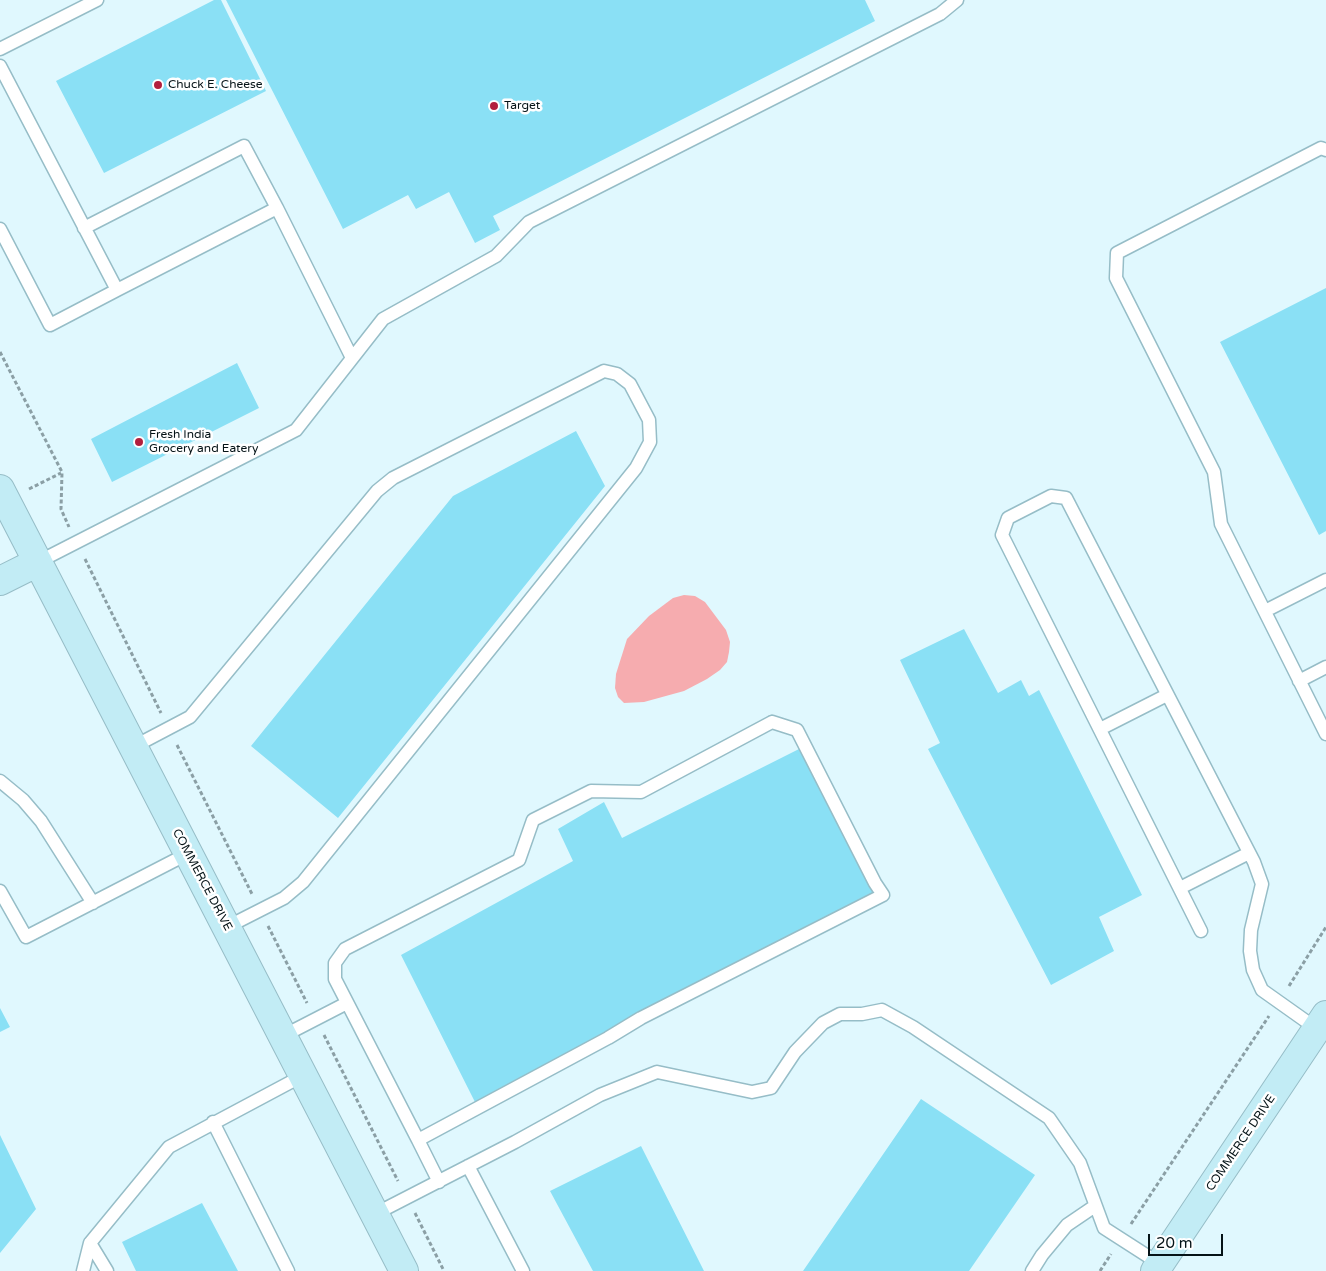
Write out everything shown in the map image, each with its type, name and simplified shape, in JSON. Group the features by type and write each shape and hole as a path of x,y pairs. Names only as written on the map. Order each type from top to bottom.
{"street":[{"name":"COMMERCE DRIVE","path":"0,489 304,1074 404,1271"},
{"path":"0,581 38,562"},
{"name":"COMMERCE DRIVE","path":"1158,1268 1321,1022"}],"lane":[{"path":"0,49 97,0"},
{"path":"38,562 296,430 383,319 496,256 528,222 940,14 958,0"},
{"path":"0,66 117,290"},
{"path":"84,228 244,146 352,358"},
{"path":"1326,150 1321,148 1117,253 1116,278 1214,472 1221,524 1326,734"},
{"path":"0,229 50,324 277,208"},
{"path":"133,747 190,717 377,491 393,478 604,371 617,374 630,384 649,420 650,442 636,468 303,882 284,898 227,927"},
{"path":"1201,931 1002,534 1008,518 1051,496 1066,498 1249,853 1262,884 1251,930 1250,951 1253,970 1262,990 1278,1002 1321,1022"},
{"path":"1265,611 1326,580"},
{"path":"1299,681 1326,667"},
{"path":"1100,729 1167,695"},
{"path":"418,1140 608,1038 641,1018 884,895 875,883 797,730 772,722 641,792 591,791 533,820 519,860 345,949 335,963 335,979 439,1182"},
{"path":"0,781 23,800 41,821 93,903"},
{"path":"0,891 26,937 189,853"},
{"path":"1180,888 1249,853"},
{"path":"283,1036 347,1003"},
{"path":"375,1214 439,1182 600,1095 657,1072 752,1092 771,1088 795,1052 823,1023 840,1014 862,1014 882,1010 913,1027 1048,1118 1080,1164 1104,1228 1158,1268"},
{"path":"84,1271 90,1243 169,1147 304,1074"},
{"path":"214,1122 288,1271"},
{"path":"468,1166 523,1271"},
{"path":"1032,1271 1042,1255 1067,1226 1095,1206"},
{"path":"90,1243 106,1271"}],"path":[{"path":"0,352 62,472 61,509 76,542"},
{"path":"1100,1271 1326,927"}],"shaded area":[{"path":"684,595 695,596 705,602 726,630 730,642 727,662 720,670 707,679 684,691 644,702 624,703 618,697 615,688 616,674 627,639 649,616 673,598"}],"building":[{"path":"214,0 221,0 266,91 104,173 56,81"},
{"name":"Target","path":"226,0 865,0 875,21 493,216 500,230 475,243 449,192 416,209 408,195 343,229"},
{"path":"1326,288 1326,531 1319,535 1220,342"},
{"path":"237,363 259,408 112,482 91,439"},
{"path":"576,431 605,486 338,818 251,746 453,496"},
{"path":"964,629 998,693 1021,680 1029,696 1039,690 1142,895 1099,917 1114,951 1051,985 928,749 940,743 900,660"},
{"path":"805,746 883,895 478,1108 401,955 573,861 558,829 604,802 622,838"},
{"path":"0,1008 10,1027 0,1032"},
{"path":"921,1099 1035,1175 969,1271 803,1271"},
{"path":"0,1135 36,1209 0,1253"},
{"path":"641,1146 704,1271 593,1271 550,1191"},
{"path":"202,1203 238,1271 136,1271 122,1242"}],"place":[{"name":"Chuck E. Cheese","path":"158,85"},
{"name":"Target","path":"494,106"},
{"name":"Fresh India Grocery and Eatery","path":"139,442"}]}
